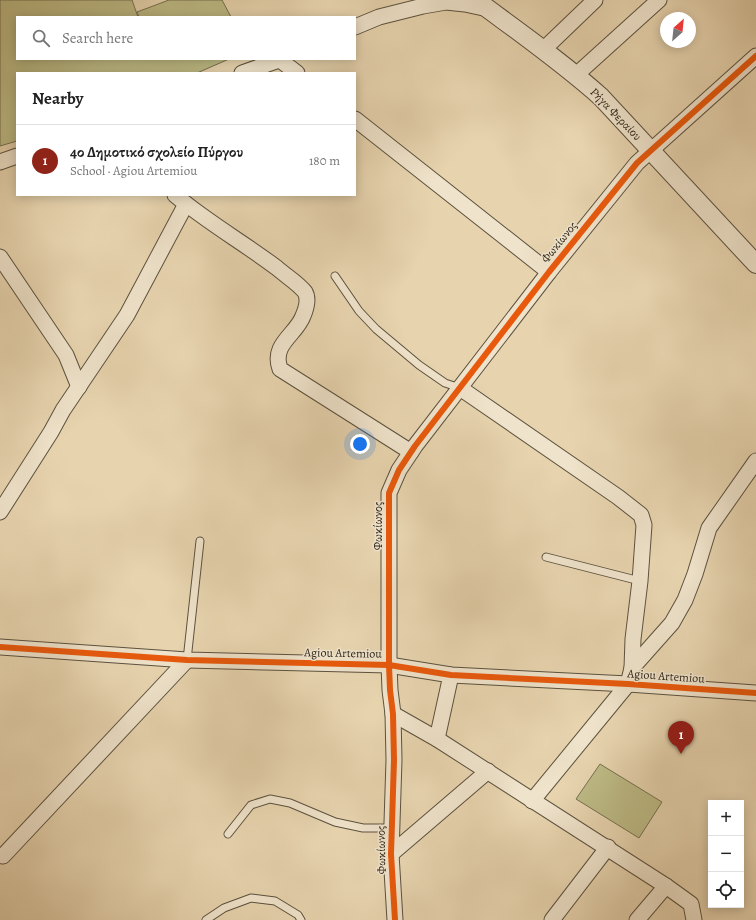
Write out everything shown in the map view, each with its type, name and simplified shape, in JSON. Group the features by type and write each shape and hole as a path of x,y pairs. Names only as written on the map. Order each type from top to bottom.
{"street":[{"path":"379,17 398,0"},
{"path":"544,49 595,0"},
{"path":"576,75 660,0"},
{"path":"356,27 379,17 446,2 482,5"},
{"name":"Ρήγα Φεραίου","path":"482,5 544,49 601,97 755,261"},
{"name":"Φωκίωνος","path":"395,920 391,854 394,760 393,714 389,665 389,493 399,470 411,452 549,272 637,163 756,56"},
{"path":"245,72 278,60"},
{"path":"282,60 296,72"},
{"path":"356,120 549,272"},
{"path":"0,162 16,156"},
{"path":"0,512 51,432 63,410 127,315 180,199 298,284 306,293 307,303 302,318 280,348 278,361 280,369 411,452"},
{"path":"0,257 66,355 79,386"},
{"path":"460,388 618,497 641,515 644,525 640,581 633,639 632,668 628,684 532,800"},
{"path":"632,668 672,623 685,600 695,574 709,528 756,461"},
{"name":"Agiou Artemiou","path":"0,647 187,660 389,665 451,675 628,684 756,693"},
{"path":"3,856 187,660"},
{"path":"437,739 451,675"},
{"path":"393,714 437,739 666,886 691,904 694,920"},
{"path":"391,854 488,772"},
{"path":"552,920 608,848"},
{"path":"637,920 666,886"}],"lane":[{"path":"335,276 359,311 376,330 419,365 445,383 460,388"},
{"path":"187,660 200,541"},
{"path":"546,557 640,581"},
{"path":"228,834 251,805 270,799 290,803 335,822 363,828 391,828"},
{"path":"206,920 224,908 251,898 275,901 298,915 301,920"}],"shaded area":[{"path":"0,0 132,0 138,16 16,16 16,60 227,60 199,72 16,72 16,141 0,146"},
{"path":"169,0 222,0 230,16 139,16 137,12"},
{"path":"600,764 662,802 639,838 576,799"}],"cycle path":[{"path":"395,920 391,854 394,760 393,714 389,665 389,493 399,470 415,446 549,272 637,163 756,56"},
{"path":"0,647 187,660 389,665 451,675 628,684 756,693"}],"place":[{"name":"4ο Δημοτικό σχολείο Πύργου","path":"681,754"}]}
